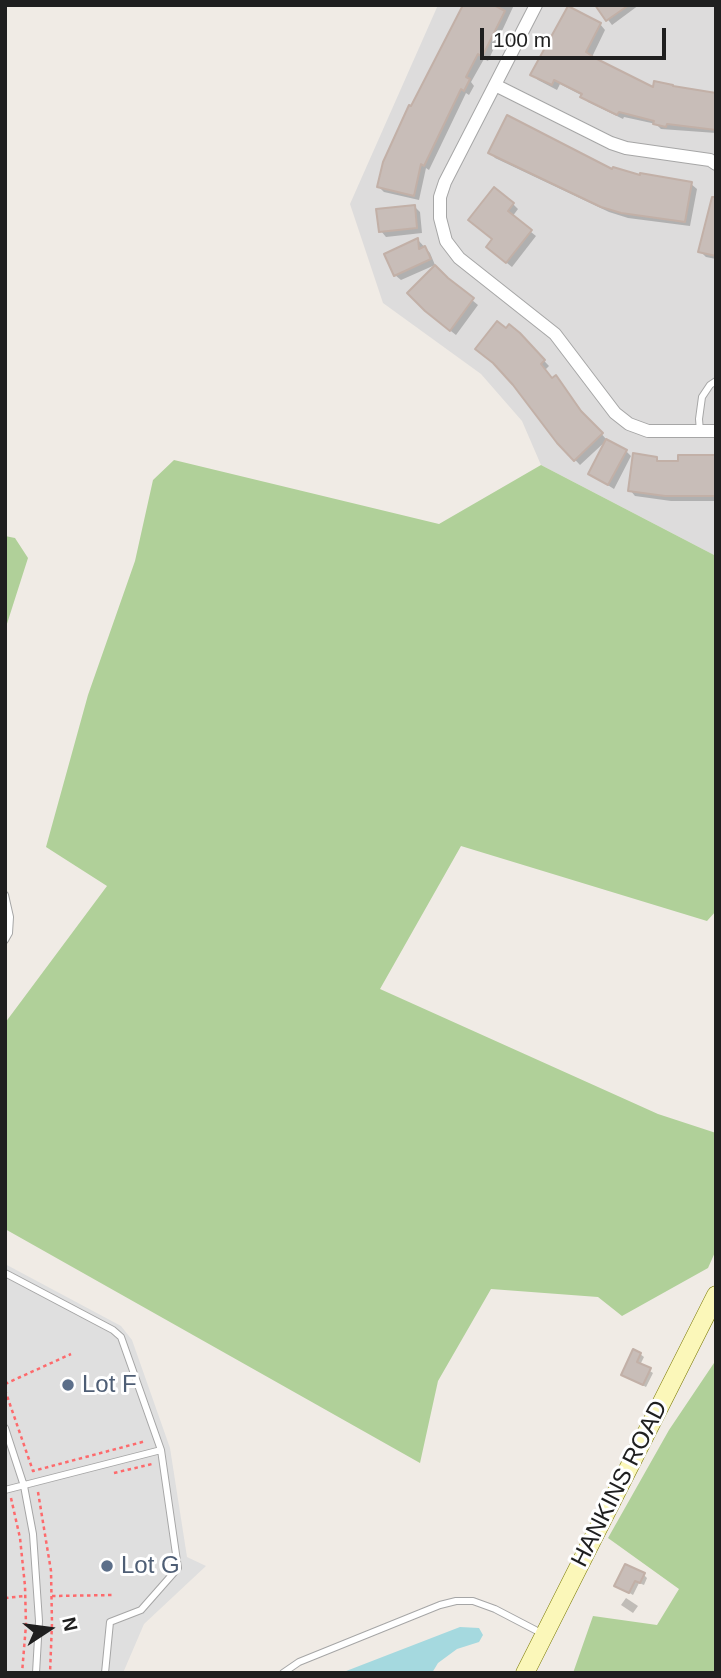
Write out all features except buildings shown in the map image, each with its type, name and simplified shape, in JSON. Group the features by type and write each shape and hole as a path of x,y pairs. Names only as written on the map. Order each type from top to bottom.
{"main road":[{"name":"HANKINS ROAD","path":"525,1673 716,1295"}],"street":[{"path":"536,5 445,182 440,197 440,218 446,241 459,258 555,334 615,413 629,424 648,431 716,431"},
{"path":"495,85 611,143 626,148 710,160 716,164"}],"lane":[{"path":"700,431 702,397 716,381"},
{"path":"5,895 10,917 9,933 5,940"},
{"path":"5,1273 113,1329 121,1337 161,1450 178,1568 141,1610 110,1622 105,1673"},
{"path":"5,1428 24,1486 33,1534 39,1621 36,1673"},
{"path":"5,1490 161,1450"},
{"path":"283,1673 299,1662 456,1601 473,1601 495,1609 544,1634"}],"path":[{"path":"5,1384 71,1354"},
{"path":"5,1390 33,1471 146,1441"},
{"path":"5,1470 5,1477"},
{"path":"36,1483 44,1522 52,1596 50,1673"},
{"path":"11,1498 20,1538 25,1597 26,1625 22,1673"},
{"path":"52,1596 114,1595"},
{"path":"5,1598 25,1597"}],"shaded area":[{"path":"438,5 716,5 716,556 541,465 522,421 481,374 383,303 350,204"},
{"path":"5,1264 121,1326 132,1340 170,1448 187,1557 206,1566 144,1624 123,1673 5,1673"}],"green space":[{"path":"174,460 439,524 541,465 716,556 716,911 707,921 461,846 380,989 658,1114 716,1133 716,1250 708,1268 622,1316 598,1297 491,1289 438,1381 420,1463 5,1229 5,1023 107,886 46,847 88,695 135,561 153,480"},
{"path":"5,536 15,538 28,558 5,630"},
{"path":"716,1360 716,1673 573,1673 593,1616 657,1625 679,1589 608,1538 669,1430"}],"water":[{"path":"460,1627 479,1628 483,1635 479,1642 457,1649 438,1663 432,1673 341,1673"}],"place":[{"name":"Lot F","path":"68,1385"},
{"name":"Lot G","path":"107,1566"}]}
